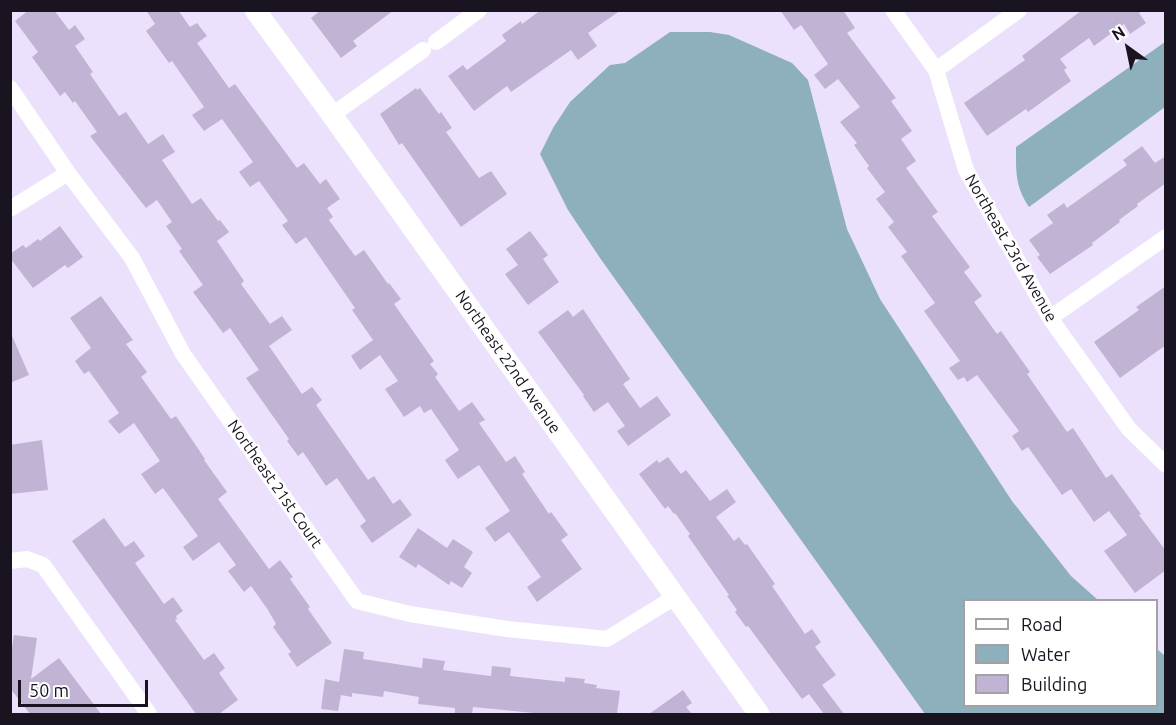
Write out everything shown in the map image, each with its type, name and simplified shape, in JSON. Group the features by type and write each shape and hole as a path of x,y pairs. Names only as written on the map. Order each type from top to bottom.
{"street":[{"name":"Northeast 22nd Avenue","path":"255,10 759,714"},
{"path":"332,116 480,10"},
{"name":"Northeast 23rd Avenue","path":"893,10 936,70 966,170 1050,318 1129,429 1166,465"},
{"path":"936,70 1019,10"},
{"name":"Northeast 21st Court","path":"10,88 68,173 132,258 183,354 357,601 410,614 496,627 607,639 675,597"},
{"path":"10,208 68,173"},
{"path":"1050,318 1166,237"},
{"path":"10,561 27,559 43,565 149,714"}],"water":[{"path":"670,32 710,32 729,35 792,63 808,80 847,229 880,299 1012,501 1071,576 1097,599 963,599 963,707 1158,707 1158,650 1165,656 1165,714 925,714 600,258 568,210 540,154 570,102 610,65 625,63"},
{"path":"1165,42 1165,107 1029,207 1019,185 1016,171 1016,147"}],"building":[{"path":"29,10 54,10 69,30 75,25 85,39 75,46 93,72 90,74 119,116 126,112 148,144 163,134 175,152 162,160 192,204 201,198 229,232 217,241 244,281 241,284 270,324 282,316 292,330 269,346 302,394 312,387 322,400 316,405 368,480 374,476 393,504 400,499 412,515 372,543 360,526 366,521 337,478 326,486 303,452 298,456 287,441 289,439 246,378 259,370 230,328 223,333 193,292 203,285 179,251 182,249 166,226 172,222 157,200 146,208 90,136 97,132 75,101 73,103 65,92 60,96 32,57 38,52 15,21"},
{"path":"146,10 178,10 190,27 197,23 207,36 197,43 229,88 235,84 297,168 304,163 320,184 326,179 340,199 327,208 333,217 329,220 355,256 364,250 401,299 394,304 434,361 430,364 438,374 435,377 459,411 472,402 485,420 479,423 506,462 515,456 525,472 522,474 549,514 551,512 568,535 561,540 582,569 537,602 527,587 541,577 509,532 495,542 485,528 510,511 479,465 458,479 445,460 459,450 431,409 424,413 420,406 404,417 385,389 398,381 380,355 360,370 351,356 373,340 352,310 355,308 306,237 296,244 282,225 288,221 259,181 250,187 239,172 253,162 222,119 204,131 192,115 204,107 172,61 169,63 146,31 155,24"},
{"path":"321,10 394,10 353,41 357,46 341,58 311,18"},
{"path":"541,10 621,10 588,33 597,46 578,60 571,50 511,92 507,86 474,111 448,76 463,65 467,70 506,41 502,35"},
{"path":"780,10 843,10 855,28 847,33 896,98 891,101 912,131 901,139 916,161 906,168 938,212 932,216 970,267 964,272 982,296 974,302 997,334 1001,331 1030,372 1027,374 1067,432 1073,428 1106,478 1112,474 1166,551 1166,570 1135,593 1104,551 1127,535 1109,511 1094,522 1071,489 1062,495 1028,447 1022,451 1012,436 1019,431 977,375 967,382 964,377 958,380 949,368 960,361 924,311 935,303 901,256 907,252 888,227 894,222 876,199 885,192 867,168 869,166 854,145 857,143 840,122 860,107 838,79 825,89 814,75 828,64 801,25 794,30"},
{"path":"1082,10 1143,10 1139,13 1146,23 1130,34 1124,24 1094,46 1089,38 1060,59 1067,68 1064,70 1071,81 1028,112 1026,109 987,136 964,103 1025,60 1022,56"},
{"path":"416,88 417,90 420,88 439,114 441,112 452,128 446,132 479,178 491,171 507,194 461,227 402,143 399,145 380,114"},
{"path":"1142,146 1155,163 1166,156 1166,183 1137,204 1138,206 1119,220 1120,222 1092,243 1093,245 1050,274 1037,257 1040,255 1029,240 1053,223 1047,215 1064,203 1067,208 1127,165 1123,160"},
{"path":"60,226 83,257 68,268 65,265 33,288 10,258 10,254 23,245 26,248 38,239 40,241"},
{"path":"530,231 548,255 543,259 559,282 528,305 505,274 518,265 506,249"},
{"path":"1166,286 1166,345 1120,378 1094,342 1139,310 1136,307"},
{"path":"101,296 133,340 126,344 147,372 141,377 171,419 176,416 227,492 218,499 269,569 280,560 293,577 290,579 310,607 308,609 332,643 297,667 288,654 291,652 273,627 276,624 251,586 244,592 228,571 236,565 219,542 193,561 183,547 198,536 163,488 155,494 141,474 160,461 134,423 119,434 108,421 119,413 89,371 84,374 75,361 91,348 70,318"},
{"path":"583,309 630,379 623,384 640,408 657,396 671,415 628,446 617,431 625,426 608,402 594,412 538,332 568,310 573,317"},
{"path":"10,331 29,375 10,383"},
{"path":"42,440 48,490 10,494 10,445"},
{"path":"668,457 681,474 686,470 710,501 727,489 736,502 716,517 734,541 739,537 745,545 747,544 775,584 772,586 805,634 812,629 821,642 815,647 836,675 822,685 844,714 824,714 809,694 802,699 735,612 737,610 727,596 729,595 675,513 668,506 665,509 639,474 657,460 659,463"},
{"path":"104,518 125,547 134,541 145,556 135,563 164,604 173,597 183,611 176,616 175,620 204,660 214,653 225,668 219,673 238,700 219,714 196,714 72,541"},
{"path":"418,528 447,548 453,539 473,552 464,567 472,573 462,588 451,581 449,585 418,564 416,568 399,557"},
{"path":"14,635 37,638 31,679 59,658 101,714 30,714 10,688 10,661"},
{"path":"344,649 364,652 363,659 422,668 423,658 445,661 443,670 491,676 492,666 511,668 510,676 565,682 565,677 585,679 584,683 597,685 596,688 620,691 617,714 544,714 473,707 472,714 455,714 455,708 418,704 419,697 384,691 383,697 352,693 352,697 341,695 338,711 321,709 325,679 339,682"},
{"path":"683,690 692,703 686,707 692,714 649,714"}]}
